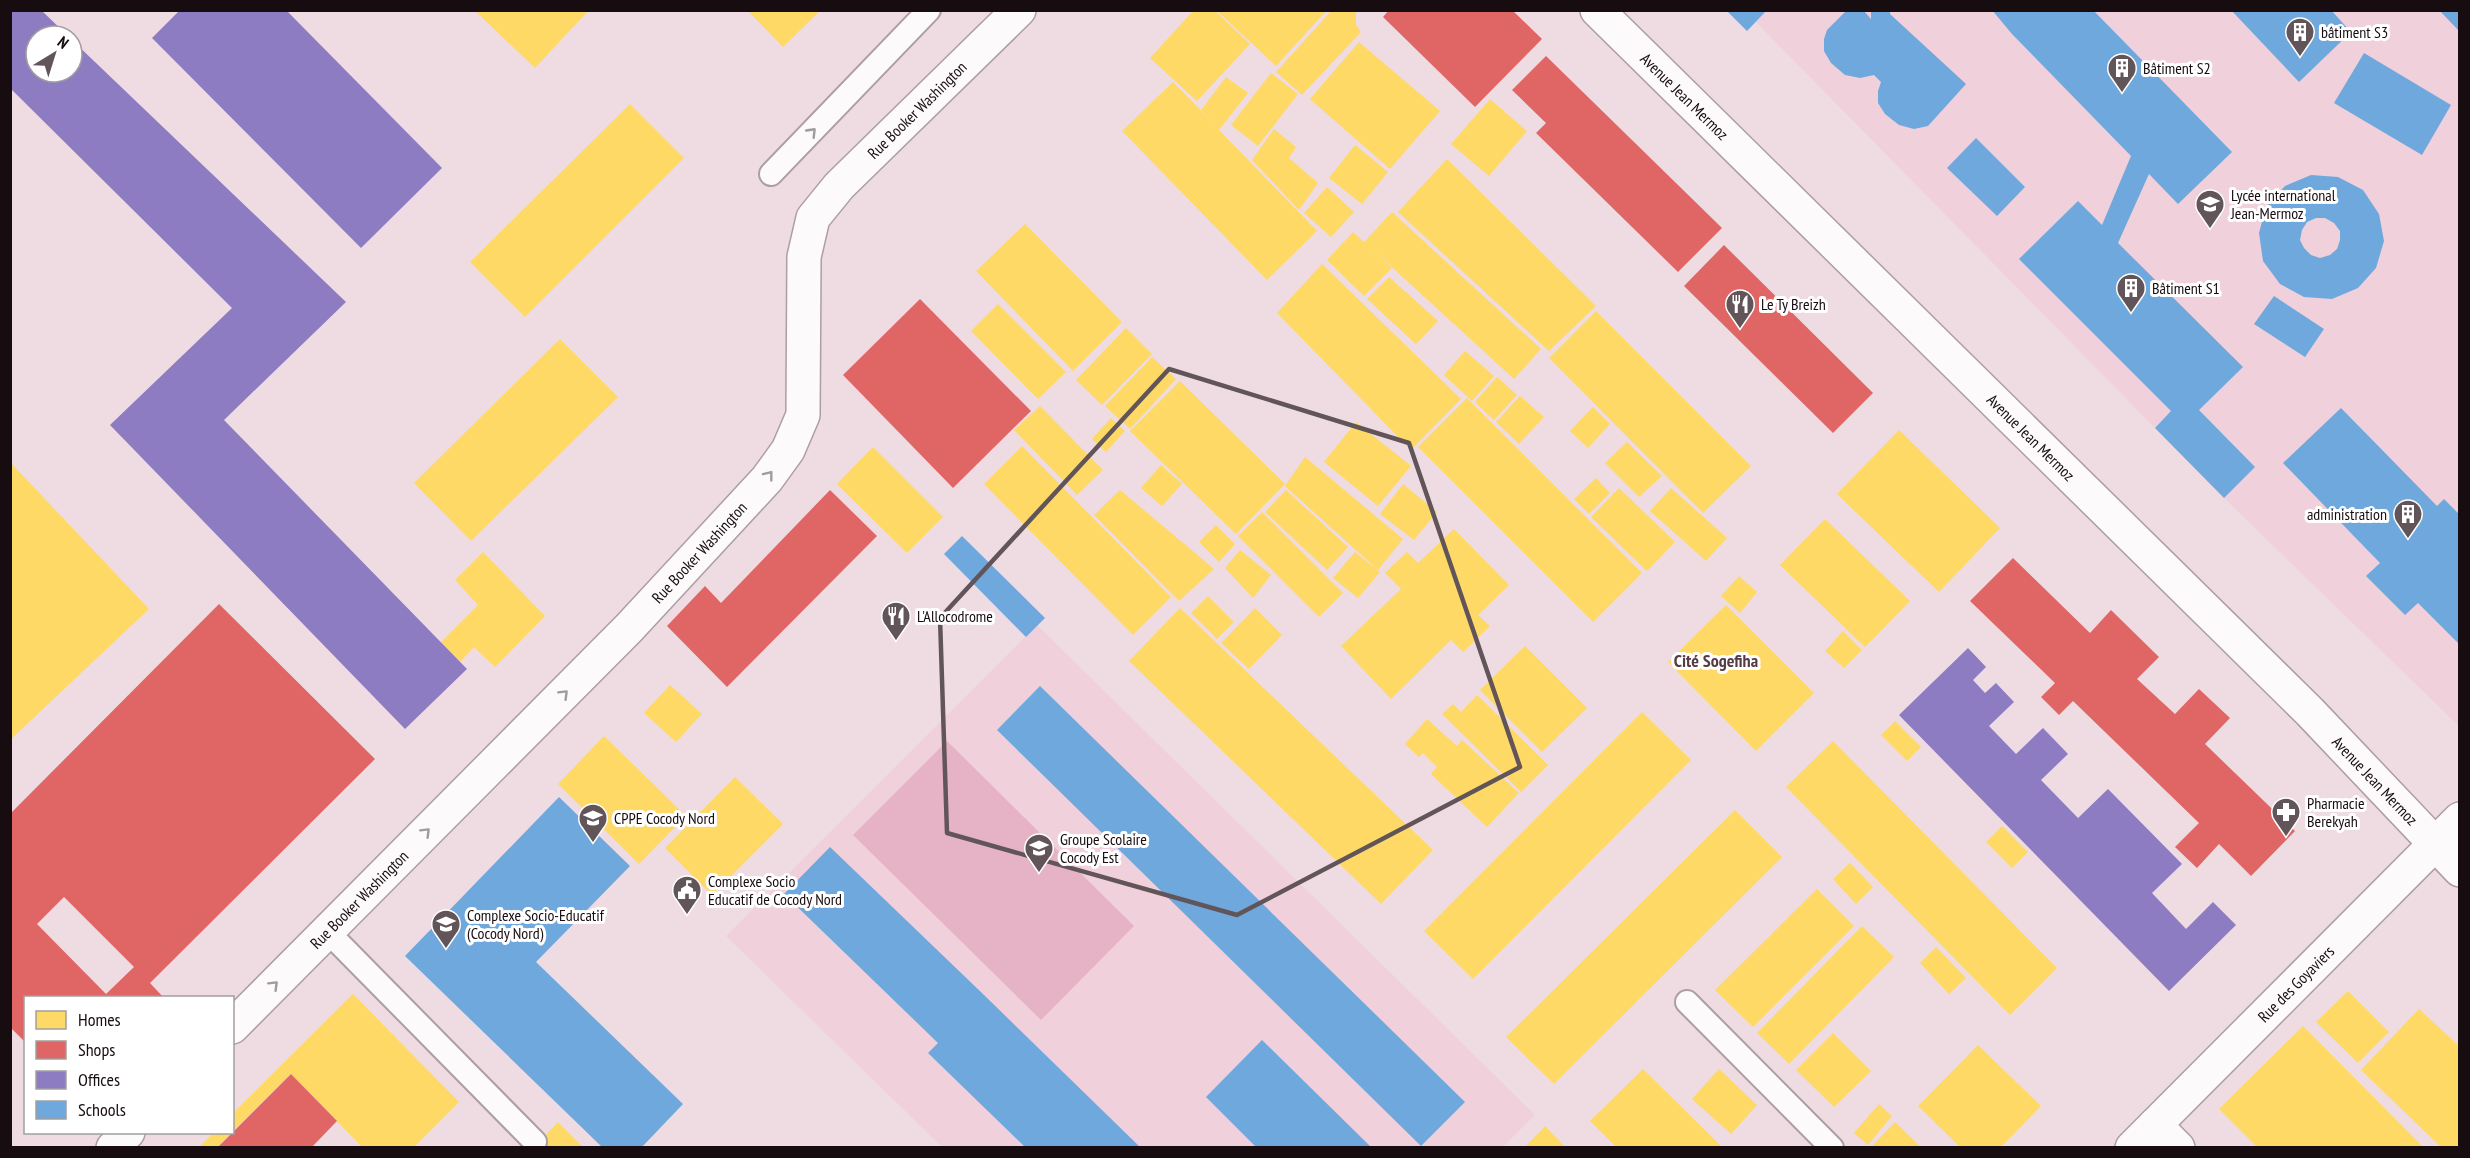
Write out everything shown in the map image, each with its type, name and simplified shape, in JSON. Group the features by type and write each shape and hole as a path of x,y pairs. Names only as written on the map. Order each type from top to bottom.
{"street":[{"name":"Rue Booker Washington","path":"234,1025 629,628 767,479 788,450 803,415 804,256 813,218 839,186 1019,10"},
{"name":"Avenue Jean Mermoz","path":"1597,10 2310,711 2460,870"},
{"name":"Rue des Goyaviers","path":"2132,1148 2460,819"},
{"path":"2155,1125 2178,1148"},
{"path":"113,1148 126,1134"}],"lane":[{"path":"771,174 929,10"},
{"path":"327,931 535,1142"},
{"path":"1687,1002 1832,1148"}],"highlighted area":[{"path":"1169,369 1409,443 1520,767 1237,915 947,833 940,618"}],"shaded area":[{"name":"Lycée international Jean-Mermoz","path":"1726,11 2459,11 2459,726 2224,498 1756,22 1747,31"},
{"name":"Groupe Scolaire Cocody Est","path":"1037,625 1535,1115 1503,1147 942,1147 726,936"},
{"path":"947,741 1134,926 1041,1020 853,835"}],"building: Homes":[{"path":"474,10 589,10 535,68"},
{"path":"747,10 821,10 783,47"},
{"path":"1194,10 1214,10 1250,44 1197,101 1150,58"},
{"path":"1216,10 1327,10 1276,66"},
{"path":"1332,10 1356,10 1356,25 1361,32 1302,95 1276,72"},
{"path":"1359,42 1440,111 1390,169 1310,99"},
{"path":"1271,73 1298,94 1258,146 1231,125"},
{"path":"1226,77 1248,93 1219,130 1317,231 1267,280 1122,131 1173,82 1217,127 1201,110"},
{"path":"1490,99 1527,131 1489,176 1451,144"},
{"path":"630,104 684,158 525,317 470,262"},
{"path":"1274,129 1296,147 1289,158 1318,183 1299,210 1252,160"},
{"path":"1355,145 1388,172 1362,204 1329,178"},
{"path":"1447,159 1596,306 1549,351 1398,212"},
{"path":"1327,187 1354,212 1331,237 1304,213"},
{"path":"1392,212 1541,349 1514,379 1371,248 1392,268 1364,296 1327,260 1353,232 1364,242"},
{"path":"1025,224 1122,322 1073,371 976,271"},
{"path":"1322,264 1461,399 1411,450 1277,313"},
{"path":"1389,277 1438,321 1416,344 1367,299"},
{"path":"998,304 1066,372 1038,399 971,331"},
{"path":"1596,311 1751,466 1703,513 1549,358"},
{"path":"1126,328 1152,354 1102,405 1076,380"},
{"path":"560,339 618,397 471,541 414,483"},
{"path":"1465,351 1494,376 1472,401 1444,375"},
{"path":"1152,357 1176,379 1130,429 1105,406"},
{"path":"1497,377 1517,395 1494,420 1475,402"},
{"path":"1180,381 1285,484 1236,534 1130,431"},
{"path":"1520,396 1544,417 1519,444 1496,422"},
{"path":"1467,398 1642,573 1593,622 1418,447"},
{"path":"1040,406 1103,470 1077,495 1014,430"},
{"path":"1593,407 1610,424 1588,448 1570,431"},
{"path":"1111,418 1125,431 1106,452 1092,439"},
{"path":"1356,422 1411,466 1378,506 1324,462"},
{"path":"1899,430 2000,528 1939,592 1837,494"},
{"path":"1627,442 1662,476 1639,497 1605,463"},
{"path":"1022,446 1171,597 1133,635 984,484"},
{"path":"873,447 943,517 907,553 837,484"},
{"path":"1305,457 1403,539 1378,570 1285,486"},
{"path":"10,462 149,609 10,740"},
{"path":"1161,465 1182,484 1162,506 1141,488"},
{"path":"1596,478 1610,493 1589,514 1574,499"},
{"path":"1403,484 1437,512 1414,540 1380,514"},
{"path":"1619,488 1675,542 1647,571 1591,517"},
{"path":"1671,488 1727,538 1706,561 1650,511"},
{"path":"1120,490 1214,569 1179,601 1094,515"},
{"path":"1286,490 1348,547 1327,570 1265,512"},
{"path":"1262,512 1343,593 1319,617 1238,536"},
{"path":"1825,519 1910,601 1865,647 1780,565"},
{"path":"1216,525 1235,544 1219,562 1199,542"},
{"path":"1454,529 1509,585 1478,615 1490,626 1463,652 1451,640 1391,699 1341,646 1401,589 1385,573 1407,552 1418,563"},
{"path":"1240,550 1271,575 1253,598 1225,568"},
{"path":"483,552 545,616 495,667 474,647 460,662 440,643 478,605 455,580"},
{"path":"1355,552 1380,572 1358,598 1333,578"},
{"path":"1739,576 1757,592 1740,613 1721,596"},
{"path":"1208,596 1234,622 1217,639 1191,613"},
{"path":"1726,605 1814,693 1756,751 1668,662"},
{"path":"1180,608 1433,850 1381,904 1129,661"},
{"path":"1255,608 1282,635 1249,669 1221,643"},
{"path":"1843,631 1862,650 1844,668 1825,651"},
{"path":"1525,646 1587,708 1542,752 1480,690"},
{"path":"670,685 702,714 676,742 644,713"},
{"path":"1477,695 1548,765 1521,792 1442,714 1453,704 1461,712"},
{"path":"1642,712 1691,760 1473,979 1424,931"},
{"path":"1427,719 1457,746 1462,740 1519,793 1487,827 1431,774 1437,767 1423,753 1419,757 1405,744"},
{"path":"1895,721 1921,747 1907,761 1881,735"},
{"path":"604,736 686,816 639,864 558,784"},
{"path":"1833,741 2057,968 2010,1015 1786,787"},
{"path":"735,777 783,824 712,895 665,848"},
{"path":"1735,810 1782,857 1554,1084 1506,1037"},
{"path":"2002,826 2028,852 2012,868 1986,842"},
{"path":"1850,863 1873,887 1856,904 1833,879"},
{"path":"1817,889 1854,926 1753,1027 1715,990"},
{"path":"1862,926 1894,957 1789,1064 1757,1033"},
{"path":"1936,947 1966,978 1949,994 1920,963"},
{"path":"2348,991 2389,1032 2358,1063 2316,1022"},
{"path":"353,994 459,1102 413,1148 363,1148 291,1074 234,1130 234,1112"},
{"path":"2419,1009 2460,1047 2459,1148 2442,1148 2361,1070"},
{"path":"2303,1026 2424,1148 2258,1148 2219,1109"},
{"path":"1833,1033 1871,1071 1834,1107 1796,1070"},
{"path":"1978,1045 2041,1106 2000,1148 1961,1148 1918,1106"},
{"path":"1643,1069 1723,1148 1617,1148 1590,1121"},
{"path":"1719,1069 1757,1105 1731,1134 1692,1099"},
{"path":"1879,1104 1892,1116 1868,1145 1854,1133"},
{"path":"558,1122 584,1148 534,1148"},
{"path":"1895,1122 1922,1148 1875,1148 1873,1145"},
{"path":"1545,1126 1566,1148 1524,1148"},
{"path":"212,1134 230,1134 217,1148 198,1148"}],"building: Shops":[{"path":"1389,10 1512,10 1542,39 1475,107 1383,17"},
{"path":"1546,56 1722,228 1678,272 1536,133 1546,123 1512,90"},
{"path":"1724,245 1873,393 1833,433 1684,286"},
{"path":"920,299 1031,411 953,488 843,375"},
{"path":"830,490 877,536 727,687 667,626 705,586 721,603"},
{"path":"2013,558 2090,633 2111,610 2159,657 2137,679 2175,714 2199,689 2230,718 2205,744 2295,831 2251,876 2219,844 2197,868 2175,847 2199,823 2073,701 2059,715 2041,697 2055,683 1970,601"},
{"path":"219,604 375,759 150,983 162,996 24,996 24,1041 10,1027 10,814","holes":["64,897 134,967 106,994 37,924"]},
{"path":"291,1074 337,1121 311,1148 217,1148 231,1134 234,1134 234,1131"}],"building: Offices":[{"path":"10,10 41,10 56,24 24,24 24,84 84,84 84,51 346,302 224,420 467,669 405,729 110,425 232,308 10,88"},
{"path":"180,10 286,10 442,168 361,248 152,38"},
{"path":"1968,648 1986,667 1973,680 1985,693 1996,683 2014,702 1989,726 2016,754 2043,728 2068,754 2041,780 2078,818 2108,789 2182,864 2152,893 2186,929 2213,902 2236,925 2169,991 1899,715"}],"building: Schools":[{"path":"1726,10 1767,10 1747,31"},
{"path":"1847,10 1863,10 1871,19 1871,10 1890,10 1890,14 1966,84 1928,126 1914,129 1899,125 1885,114 1878,103 1881,82 1874,75 1860,78 1845,75 1831,63 1824,51 1824,39 1827,30"},
{"path":"1992,10 2093,10 2232,152 2178,204 2149,174 2118,243 2243,367 2199,410 2255,467 2224,498 2155,428 2171,411 2019,259 2078,201 2102,225 2131,156 2012,34"},
{"name":"bâtiment S3","path":"2231,10 2331,10 2351,32 2299,82"},
{"path":"2439,10 2460,10 2460,32"},
{"path":"2364,53 2451,105 2422,155 2334,103"},
{"path":"1976,138 2025,187 1997,216 1947,168"},
{"path":"2311,175 2338,177 2363,190 2379,214 2384,241 2376,268 2358,288 2332,299 2304,297 2280,284 2263,261 2259,233 2266,207 2285,186","holes":["2316,218 2325,218 2334,223 2340,231 2340,240 2337,249 2330,255 2320,258 2311,255 2300,240 2307,222"]},
{"path":"2274,296 2324,329 2305,357 2254,324"},
{"name":"administration","path":"2341,408 2437,506 2444,499 2460,515 2460,645 2418,603 2405,615 2366,576 2380,563 2283,463"},
{"path":"962,536 1045,618 1026,637 944,554"},
{"path":"1040,686 1465,1102 1421,1146 997,730"},
{"path":"559,797 630,866 536,962 683,1104 641,1148 603,1148 405,956"},
{"path":"830,847 1141,1148 1026,1148 928,1053 938,1043 784,894"},
{"path":"1262,1040 1372,1148 1257,1148 1206,1097"}],"place":[{"name":"bâtiment S3","path":"2300,58"},
{"name":"Bâtiment S2","path":"2122,94"},
{"name":"Lycée international Jean-Mermoz","path":"2210,230"},
{"name":"Bâtiment S1","path":"2131,314"},
{"name":"Le Ty Breizh","path":"1740,330"},
{"name":"administration","path":"2408,540"},
{"name":"L'Allocodrome","path":"896,642"},
{"name":"Pharmacie Berekyah","path":"2286,838"},
{"name":"CPPE Cocody Nord","path":"593,844"},
{"name":"Groupe Scolaire Cocody Est","path":"1039,874"},
{"name":"Complexe Socio Educatif de Cocody Nord","path":"687,916"},
{"name":"Complexe Socio-Educatif (Cocody Nord)","path":"446,950"}],"district":[{"name":"Cité Sogefiha","path":"1716,660"}]}
